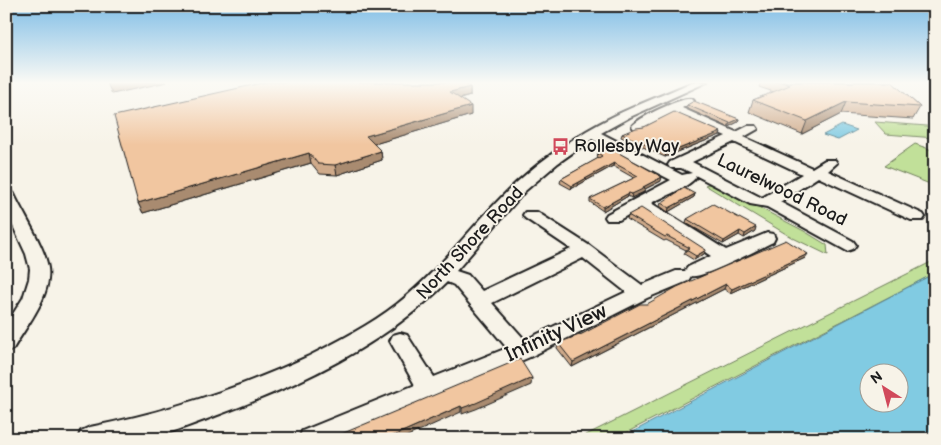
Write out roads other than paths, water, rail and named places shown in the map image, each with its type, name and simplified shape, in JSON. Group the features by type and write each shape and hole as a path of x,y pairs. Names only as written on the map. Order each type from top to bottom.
{"street":[{"name":"North Shore Road","path":"90,439 137,430 202,411 279,381 334,354 372,332 414,302 445,274 518,190 550,162 591,134 654,103"},
{"path":"638,126 684,103"},
{"path":"671,108 734,137 820,169 918,218"},
{"path":"664,170 752,128"},
{"path":"591,134 614,144 683,181"},
{"name":"Laurelwood Road","path":"681,162 755,201 769,202 847,245"},
{"path":"769,202 820,169"},
{"name":"Laurelwood Road","path":"613,217 700,172"},
{"path":"6,194 39,268 32,298 6,343"},
{"path":"640,203 682,228 726,258"},
{"path":"531,215 584,250 640,294"},
{"name":"Infinity View","path":"311,439 522,351 640,294 726,258 767,238"},
{"path":"480,300 584,250"},
{"path":"445,274 461,280 522,351"},
{"path":"400,341 430,389"}],"water":[{"path":"842,125 857,130 838,140 823,135"},
{"path":"935,273 935,439 619,439"}],"place":[{"name":"Rollesby Way","path":"560,146"}]}
